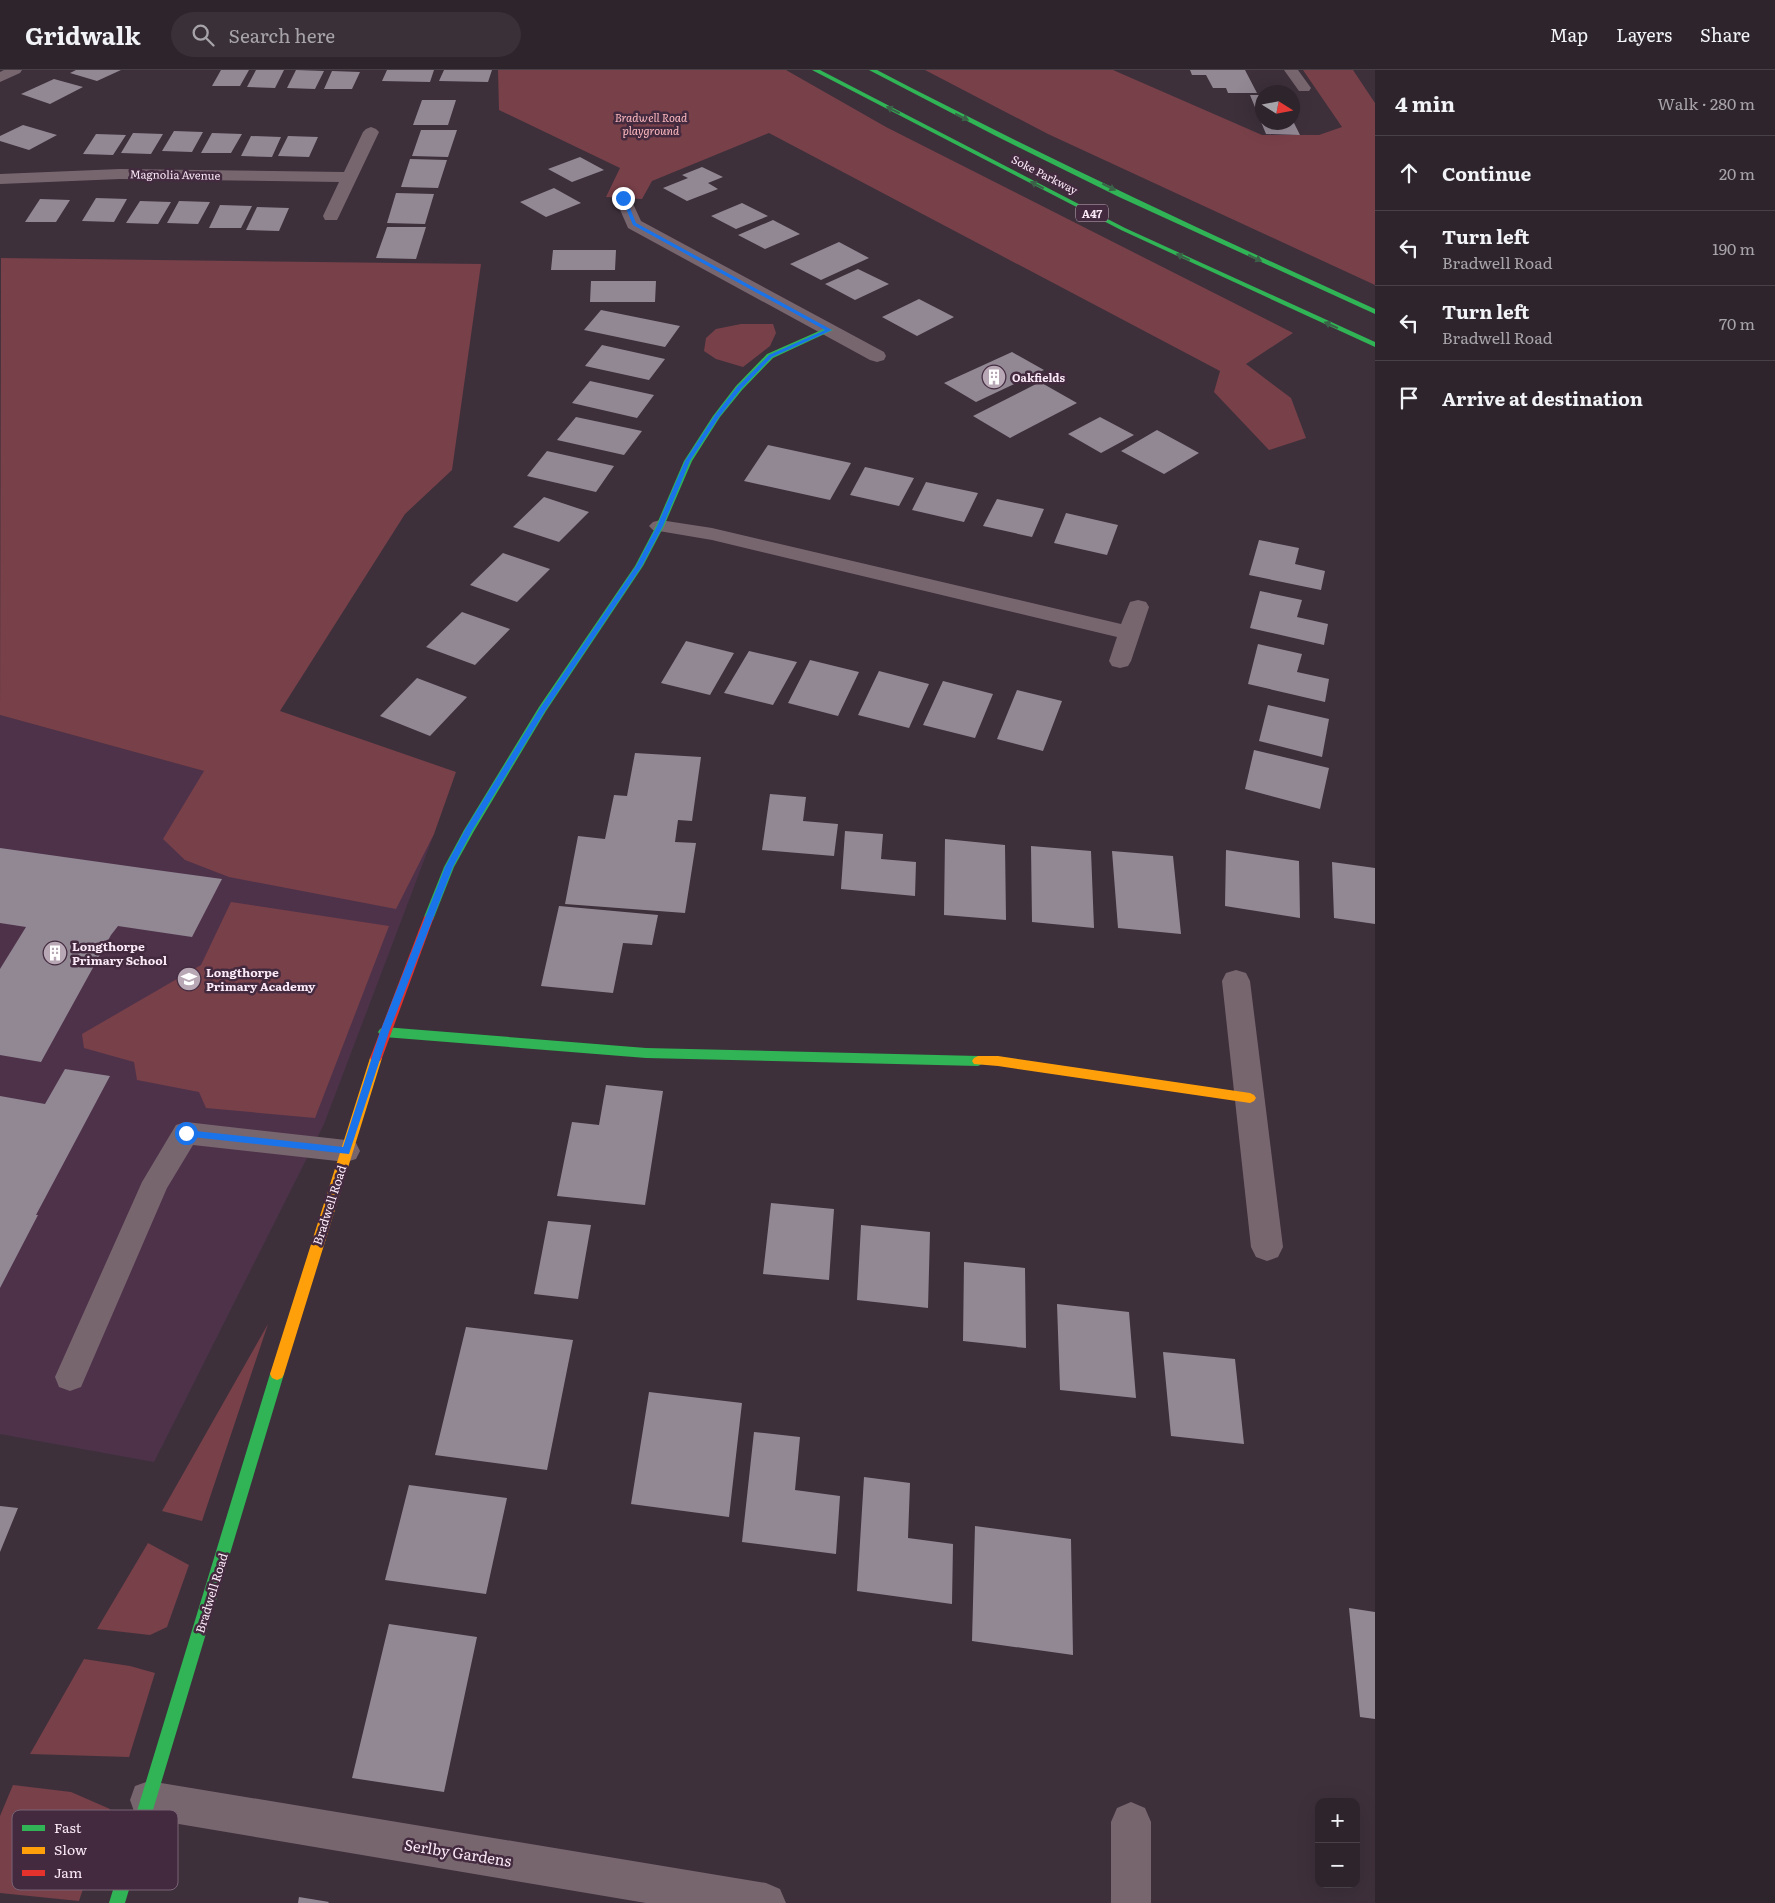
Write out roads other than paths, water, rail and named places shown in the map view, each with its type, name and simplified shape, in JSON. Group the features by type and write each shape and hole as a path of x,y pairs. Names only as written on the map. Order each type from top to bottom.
{"main road":[{"name":"Soke Parkway","path":"815,70 1123,229 1375,345"},
{"name":"Soke Parkway","path":"872,70 955,114 1275,268 1375,312"},
{"name":"Bradwell Road","path":"146,1810 306,1276 384,1032 449,867 469,830 542,710 639,566 660,526 688,461 717,416 739,388 770,356 829,330"},
{"path":"384,1032 646,1053 998,1061 1250,1098"},
{"name":"Bradwell Road","path":"117,1903 121,1890"}],"street":[{"path":"0,78 15,70"},
{"path":"1292,70 1304,88"},
{"path":"331,216 371,132"},
{"name":"Magnolia Avenue","path":"0,180 120,174 349,177"},
{"path":"623,198 634,224 877,356"},
{"path":"660,526 712,534 1129,633"},
{"path":"1120,661 1138,607"},
{"path":"1236,980 1267,1247"},
{"name":"Serlby Gardens","path":"149,1800 766,1903"},
{"path":"1131,1822 1132,1903"}],"lane":[{"path":"70,1377 156,1182 186,1133 346,1151"}],"place":[{"name":"Oakfields","path":"994,377"},
{"name":"Longthorpe Primary School","path":"55,953"},
{"name":"Longthorpe Primary Academy","path":"189,979"}],"park label":[{"name":"Bradwell Road playground","path":"651,123"}]}
